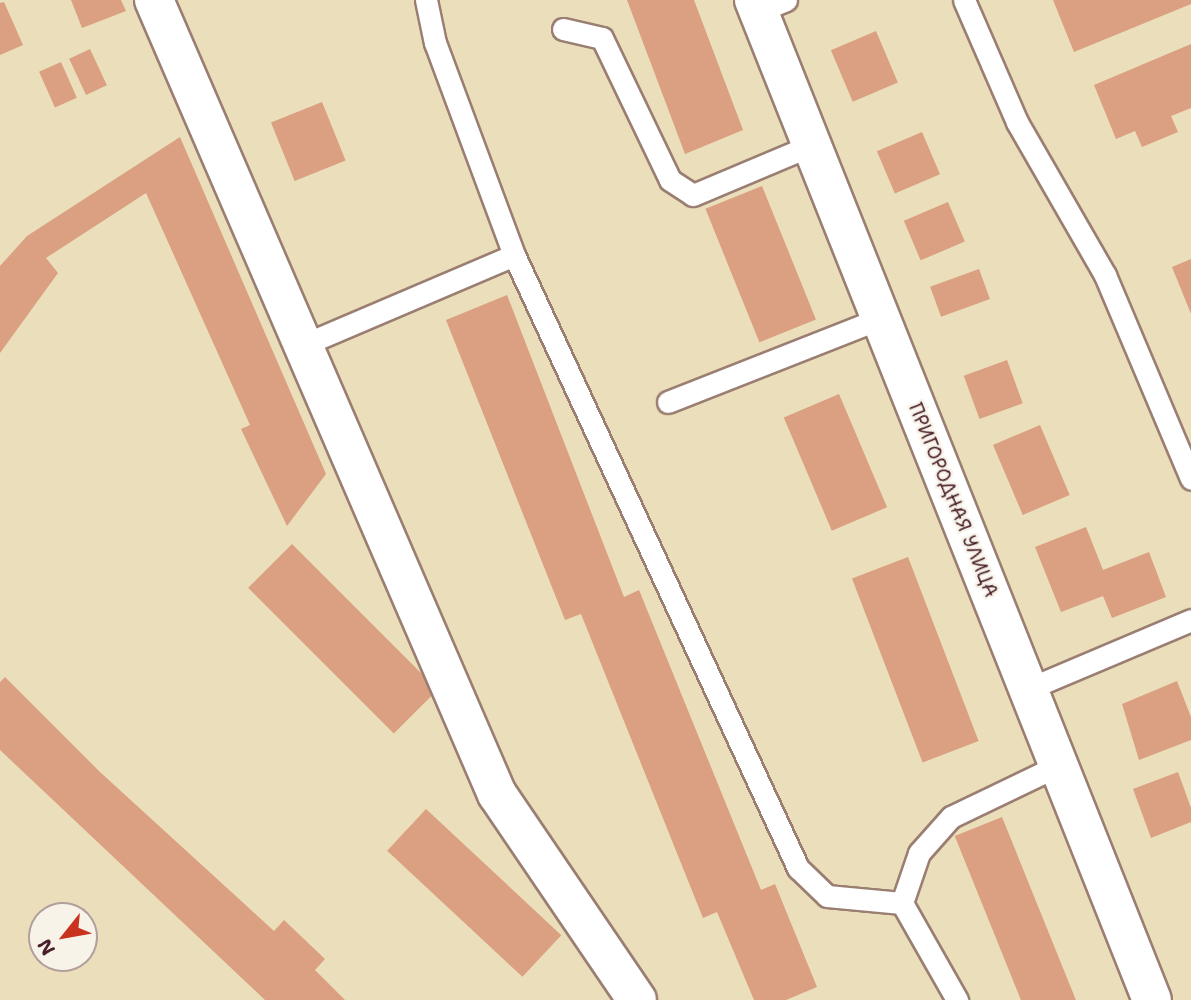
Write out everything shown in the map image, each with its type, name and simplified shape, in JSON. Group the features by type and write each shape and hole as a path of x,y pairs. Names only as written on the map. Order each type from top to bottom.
{"street":[{"path":"154,0 497,794 637,1000"},
{"name":"ПРИГОРОДНАЯ УЛИЦА","path":"766,4 812,145 1152,1000"}],"lane":[{"path":"426,0 435,43 514,255 798,869 827,896 902,903"},
{"path":"964,0 1017,122 1105,275 1191,479"},
{"path":"563,30 602,38 670,180 693,195 812,145"},
{"path":"303,345 514,255"},
{"path":"668,402 881,318"},
{"path":"1028,689 1191,620"},
{"path":"957,1000 902,903 919,853 951,817 1059,765"}],"building":[{"path":"71,0 121,0 126,11 82,28"},
{"path":"627,0 694,0 743,130 685,154"},
{"path":"1053,0 1191,0 1191,4 1074,52"},
{"path":"4,2 23,45 0,55 0,3"},
{"path":"876,31 898,83 853,102 831,50"},
{"path":"1191,44 1191,108 1171,116 1178,132 1142,147 1135,131 1116,139 1094,85"},
{"path":"90,49 107,85 86,95 69,59"},
{"path":"61,62 77,98 55,107 39,72"},
{"path":"322,102 346,160 295,181 271,123"},
{"path":"922,132 940,174 895,193 877,151"},
{"path":"180,137 326,474 287,526 241,429 250,425 146,193 46,258 58,273 0,353 0,266 27,236"},
{"path":"762,186 816,320 759,342 705,209"},
{"path":"948,202 965,242 921,260 904,221"},
{"path":"1191,259 1191,314 1172,267"},
{"path":"979,269 990,299 941,317 930,287"},
{"path":"507,295 624,597 639,590 761,890 775,884 817,987 786,1000 754,1000 717,912 703,918 581,614 565,620 446,320"},
{"path":"1007,360 1023,403 980,419 964,376"},
{"path":"839,394 887,507 832,531 784,417"},
{"path":"1040,425 1070,495 1023,515 993,445"},
{"path":"1086,527 1103,570 1149,552 1166,597 1112,618 1103,596 1061,612 1035,547"},
{"path":"292,544 438,690 394,734 248,588"},
{"path":"908,557 979,741 923,762 852,579"},
{"path":"5,677 100,772 274,931 284,920 325,959 315,970 345,1000 265,1000 0,750 0,682"},
{"path":"1177,681 1191,717 1191,740 1139,760 1122,704"},
{"path":"1178,772 1191,808 1191,822 1151,838 1133,789"},
{"path":"426,809 561,935 522,977 387,851"},
{"path":"1002,817 1076,1000 1021,1000 955,836"}]}
